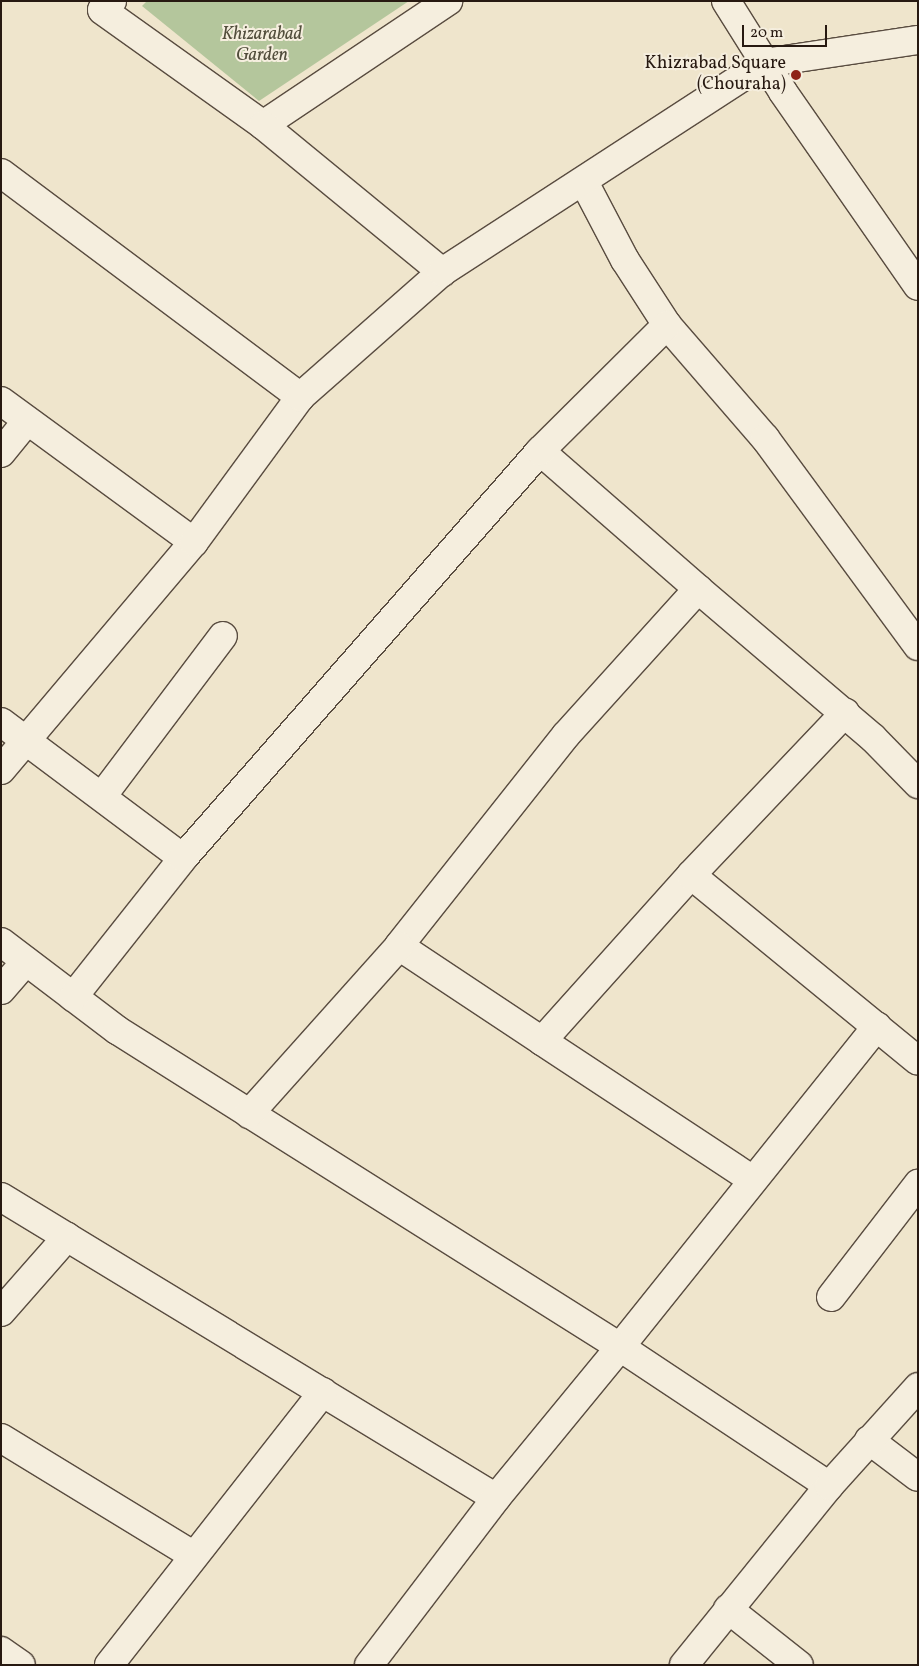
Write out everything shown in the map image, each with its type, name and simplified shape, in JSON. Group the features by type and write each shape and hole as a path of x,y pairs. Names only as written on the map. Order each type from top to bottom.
{"street":[{"path":"726,1 764,63 918,286"},
{"path":"263,125 442,3"},
{"path":"102,4 263,125 442,272"},
{"path":"1,770 194,542 300,396 442,272 584,182 764,63 918,40"},
{"path":"1,174 300,396"},
{"path":"584,182 625,260 668,325 765,438 918,646"},
{"path":"73,997 183,858 540,451 668,325"},
{"path":"1,401 194,542"},
{"path":"1,453 27,421"},
{"path":"540,451 698,589 845,713 918,784"},
{"path":"249,1114 399,946 566,735 698,589"},
{"path":"102,796 223,636"},
{"path":"542,1041 691,875 845,713"},
{"path":"1,722 183,858"},
{"path":"691,875 918,1061"},
{"path":"1,942 117,1030 620,1347 829,1486"},
{"path":"399,946 751,1179"},
{"path":"1,990 26,961"},
{"path":"369,1665 496,1498 620,1347 751,1179 877,1026"},
{"path":"831,1297 918,1184"},
{"path":"1,1197 496,1498"},
{"path":"1,1312 67,1236"},
{"path":"684,1665 829,1486 918,1388"},
{"path":"109,1665 193,1555 323,1392"},
{"path":"1,1438 193,1555"},
{"path":"869,1440 918,1477"},
{"path":"728,1609 799,1665"},
{"path":"1,1651 21,1665"}],"green space":[{"name":"Khizarabad Garden","path":"147,1 409,1 259,101 142,6"}],"place":[{"name":"Khizrabad Square (Chouraha)","path":"796,75"}]}
